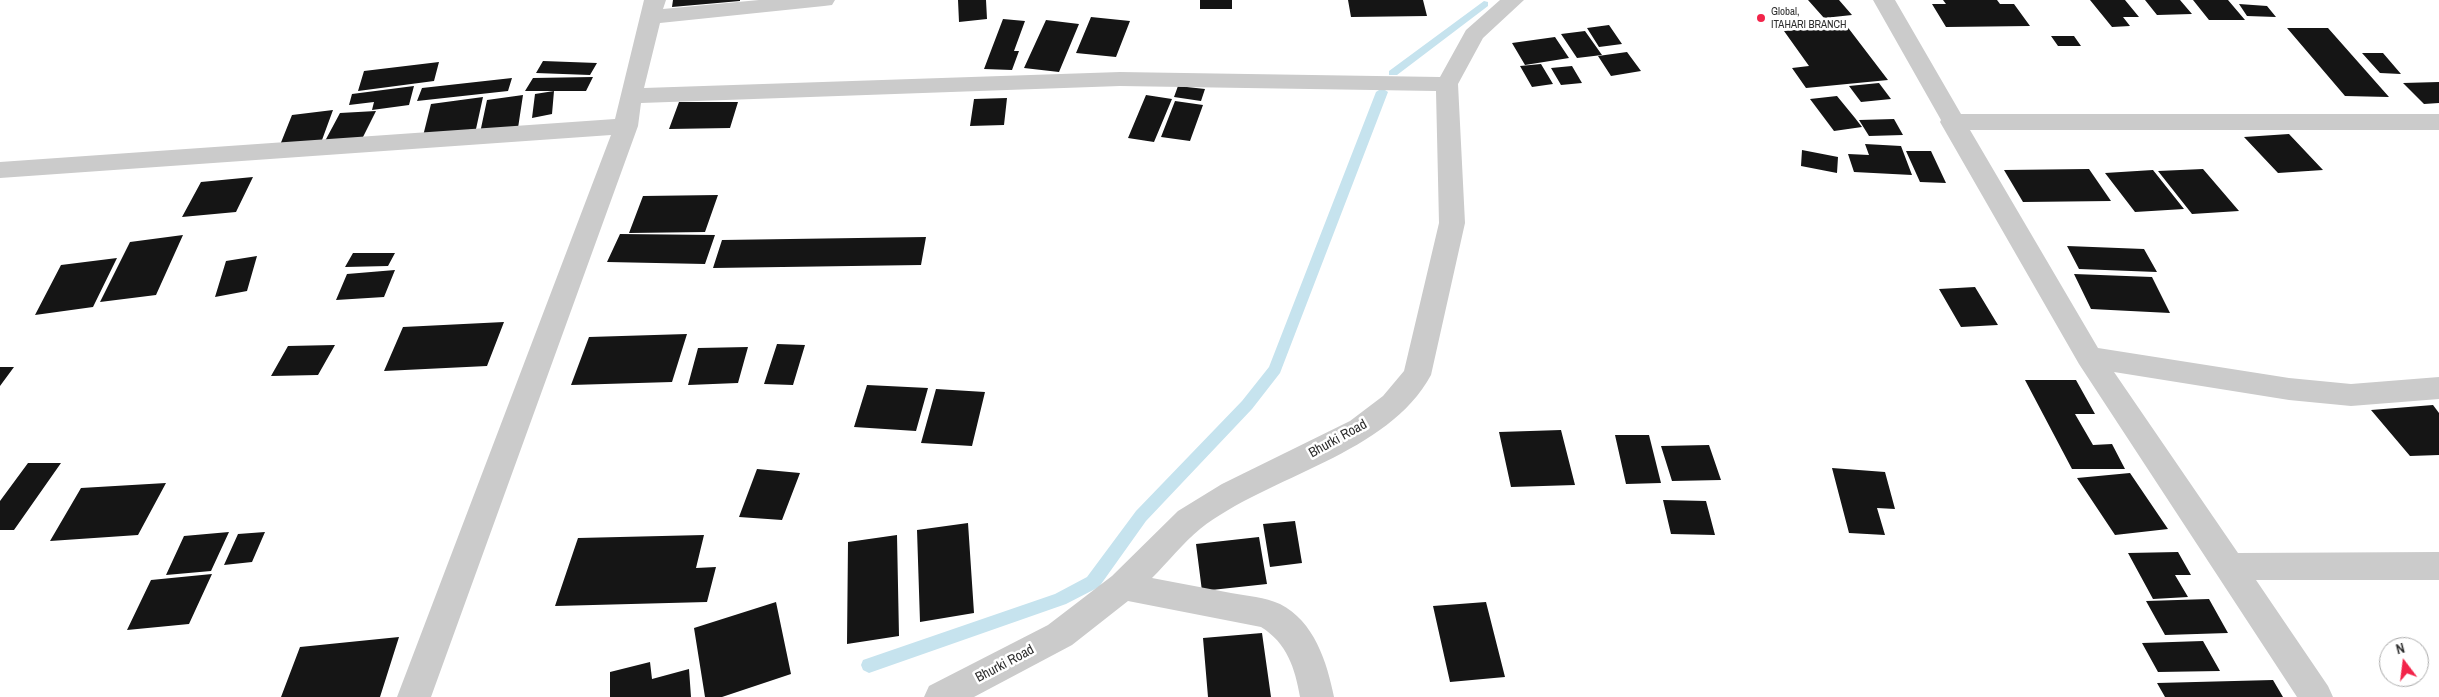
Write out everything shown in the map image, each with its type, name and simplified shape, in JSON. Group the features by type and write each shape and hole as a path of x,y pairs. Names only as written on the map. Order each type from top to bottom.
{"street":[{"path":"414,697 626,126 631,96 653,9 824,0"},
{"path":"631,96 1120,80 1447,84 1474,35 1513,0"},
{"path":"1884,0 1952,122 2090,357 2316,697"},
{"name":"Bhurki Road","path":"942,697 1060,635 1123,586 1189,520 1233,493 1360,429 1393,404 1417,375 1452,223 1447,84"},
{"path":"1952,122 2439,122"},
{"path":"0,170 626,126"},
{"path":"2090,357 2289,389 2351,395 2439,388"},
{"path":"2228,567 2439,566"},
{"path":"1123,586 1268,614 1280,620 1297,640 1312,668 1317,697"}],"building":[{"path":"673,0 740,0 740,1 672,7"},
{"path":"958,0 986,0 987,19 959,22"},
{"path":"1200,0 1232,0 1232,9 1200,9"},
{"path":"1348,0 1423,0 1427,16 1351,17"},
{"path":"1808,0 1839,0 1852,15 1824,18"},
{"path":"1943,0 1997,0 2000,4 2014,4 2030,26 1946,27 1932,4 1946,4"},
{"path":"2090,0 2125,0 2139,17 2123,17 2130,26 2112,27"},
{"path":"2145,0 2180,0 2192,14 2157,15"},
{"path":"2193,0 2228,0 2245,20 2209,20"},
{"path":"2239,4 2267,6 2276,17 2247,16"},
{"path":"1091,17 1130,21 1116,57 1076,53"},
{"path":"1003,19 1025,21 1014,51 1019,51 1012,70 984,69"},
{"path":"1046,20 1079,24 1059,72 1024,68"},
{"path":"1609,25 1622,44 1599,47 1587,28"},
{"path":"1846,25 1888,80 1806,88 1792,68 1809,66 1784,31"},
{"path":"2287,28 2328,28 2389,97 2345,96"},
{"path":"1585,31 1602,55 1577,58 1561,34"},
{"path":"2051,36 2074,36 2081,46 2058,46"},
{"path":"1555,37 1569,58 1525,65 1512,43"},
{"path":"1627,52 1641,71 1611,76 1598,56"},
{"path":"2362,53 2383,53 2401,74 2380,73"},
{"path":"543,61 597,63 590,75 536,73"},
{"path":"439,62 434,81 358,91 364,71"},
{"path":"1541,64 1553,84 1532,87 1520,66"},
{"path":"1572,66 1582,83 1561,85 1551,68"},
{"path":"593,77 586,91 525,91 533,78"},
{"path":"512,78 508,91 417,101 422,88"},
{"path":"2439,82 2439,103 2424,104 2403,83"},
{"path":"1879,83 1891,99 1861,102 1849,86"},
{"path":"414,86 409,105 372,110 374,102 349,105 352,94"},
{"path":"1178,86 1205,89 1201,101 1174,97"},
{"path":"554,91 552,114 532,118 535,94"},
{"path":"523,95 518,128 480,133 487,100"},
{"path":"1146,95 1172,99 1154,142 1128,138"},
{"path":"1837,96 1862,127 1834,131 1810,99"},
{"path":"483,97 476,129 423,136 431,104"},
{"path":"1007,98 1004,125 970,126 974,99"},
{"path":"1175,101 1203,105 1190,141 1161,137"},
{"path":"679,102 738,102 730,128 669,129"},
{"path":"333,110 322,140 280,145 292,115"},
{"path":"376,111 362,139 325,141 340,113"},
{"path":"1894,119 1903,135 1869,136 1859,120"},
{"path":"2289,134 2323,170 2278,173 2244,137"},
{"path":"1865,144 1901,146 1912,175 1854,172 1848,154 1869,155"},
{"path":"1802,150 1838,157 1837,173 1801,166"},
{"path":"1906,151 1931,151 1946,183 1920,182"},
{"path":"2089,169 2111,201 2023,202 2004,170"},
{"path":"2203,169 2239,211 2192,214 2158,171"},
{"path":"2153,170 2184,209 2135,212 2105,173"},
{"path":"253,177 236,212 182,217 201,182"},
{"path":"718,195 705,232 629,233 643,196"},
{"path":"620,234 715,235 705,264 607,262"},
{"path":"183,235 156,295 100,302 130,242"},
{"path":"926,237 921,265 713,268 722,240"},
{"path":"2067,246 2144,249 2157,272 2079,269"},
{"path":"353,253 395,253 388,266 345,267"},
{"path":"257,256 247,291 215,297 226,261"},
{"path":"117,258 93,307 35,315 61,265"},
{"path":"395,270 384,297 336,300 347,274"},
{"path":"2074,274 2152,277 2170,313 2091,309"},
{"path":"1975,287 1998,325 1961,327 1939,289"},
{"path":"504,322 487,366 384,371 403,327"},
{"path":"687,334 672,382 571,385 589,337"},
{"path":"777,344 805,345 793,385 764,384"},
{"path":"335,345 318,375 271,376 288,346"},
{"path":"748,347 738,383 688,385 698,348"},
{"path":"0,367 14,367 0,386"},
{"path":"2025,380 2076,380 2095,414 2075,414 2093,445 2112,444 2125,469 2072,469"},
{"path":"867,385 928,388 916,431 854,427"},
{"path":"936,389 985,392 972,446 921,443"},
{"path":"2433,405 2439,413 2439,455 2410,456 2371,410"},
{"path":"1561,430 1575,485 1511,487 1499,432"},
{"path":"1615,435 1649,435 1661,483 1626,484"},
{"path":"1709,445 1721,480 1672,481 1661,446"},
{"path":"28,463 61,463 14,530 0,530 0,501"},
{"path":"1832,468 1885,472 1895,509 1877,508 1885,535 1849,533"},
{"path":"757,469 800,473 782,520 739,517"},
{"path":"2130,473 2168,529 2115,535 2077,478"},
{"path":"166,483 138,535 50,541 81,488"},
{"path":"1663,500 1706,501 1715,535 1671,534"},
{"path":"1295,521 1302,563 1270,567 1263,524"},
{"path":"968,523 974,613 920,622 917,530"},
{"path":"229,532 211,571 166,575 184,536"},
{"path":"265,532 252,562 224,565 238,534"},
{"path":"704,535 696,568 716,567 707,602 555,606 578,538"},
{"path":"897,535 899,636 847,644 848,542"},
{"path":"1259,537 1267,584 1202,591 1196,544"},
{"path":"2178,552 2191,575 2175,575 2188,597 2153,599 2128,553"},
{"path":"212,574 189,624 127,630 151,580"},
{"path":"2209,599 2228,633 2165,635 2146,601"},
{"path":"776,602 791,674 722,697 705,697 694,628"},
{"path":"1486,602 1505,677 1450,682 1433,606"},
{"path":"1262,633 1271,697 1208,697 1203,638"},
{"path":"399,637 380,697 281,697 300,647"},
{"path":"2203,641 2220,671 2158,672 2142,643"},
{"path":"650,662 652,679 689,669 691,697 610,697 610,672"},
{"path":"2273,680 2283,697 2165,697 2157,683"}],"waterway":[{"path":"1393,73 1484,4"},
{"path":"869,665 1060,599 1093,582 1141,516 1247,405 1275,369 1382,92"}],"place":[{"name":"Global, ITAHARI BRANCH","path":"1761,18"}]}
